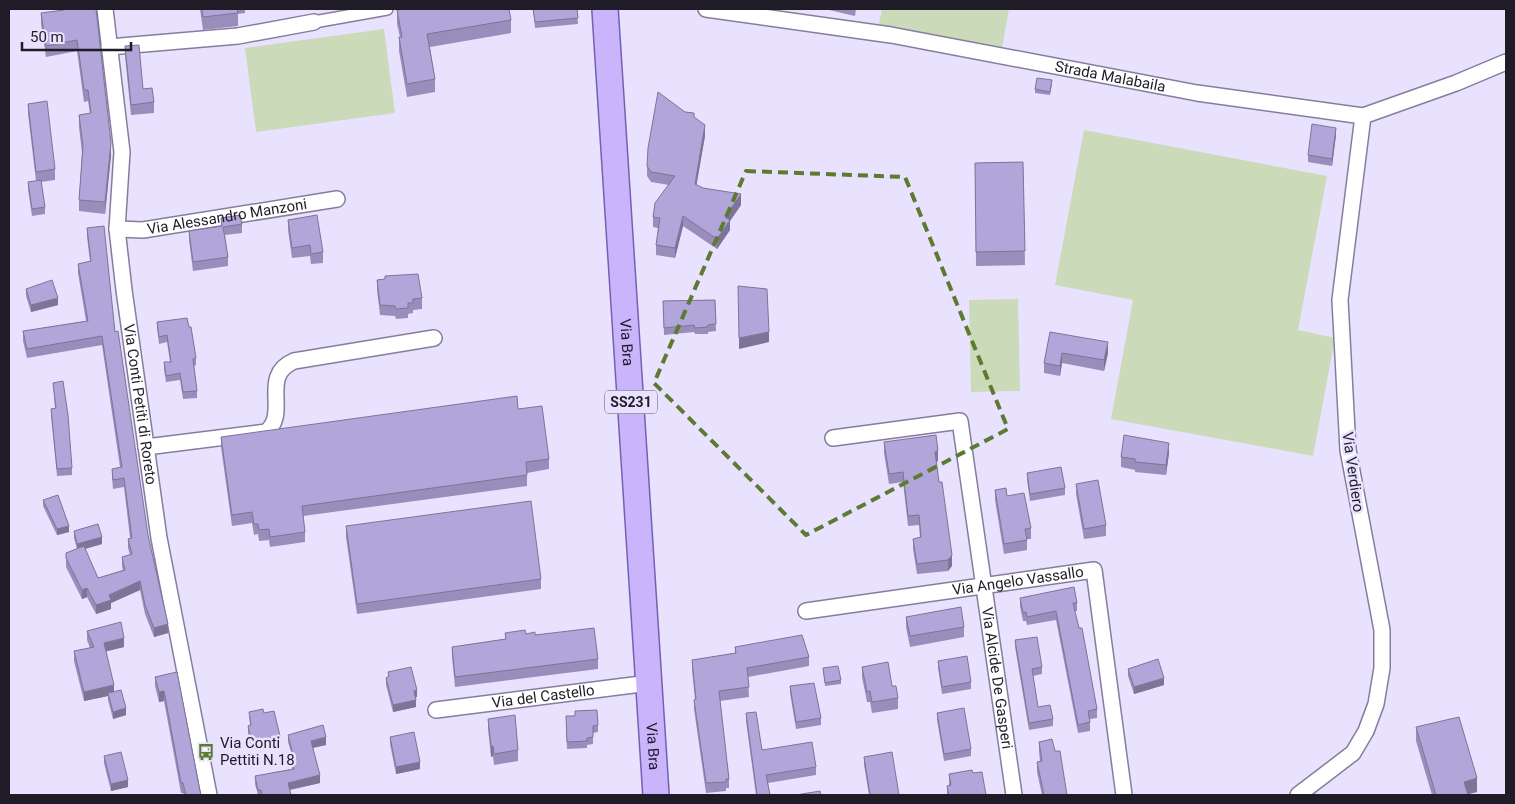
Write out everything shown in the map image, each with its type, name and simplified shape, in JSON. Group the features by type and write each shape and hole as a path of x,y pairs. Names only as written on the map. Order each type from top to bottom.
{"main road":[{"name":"Via Bra","path":"605,9 656,795"}],"street":[{"name":"Via Conti Petiti di Roreto","path":"105,9 122,152 117,229 124,290 159,538 209,795"},
{"path":"109,47 238,36 387,9"},
{"name":"Strada Malabaila","path":"706,9 891,35 1197,92 1363,116 1456,83 1506,62"},
{"name":"Via Verdiero","path":"1300,795 1353,753 1366,731 1376,704 1382,668 1382,630 1348,450 1340,300 1363,116"},
{"name":"Via Alessandro Manzoni","path":"117,229 143,230 337,199"},
{"path":"146,447 266,432 276,421 276,380 285,365 294,361 434,338"},
{"name":"Via Alcide De Gasperi","path":"833,438 960,421 1014,795"},
{"name":"Via Angelo Vassallo","path":"806,611 1094,570 1124,795"},
{"name":"Via del Castello","path":"436,710 649,683"}],"highlighted area":[{"path":"746,171 905,177 1008,429 806,535 654,383"}],"green space":[{"path":"882,9 1009,9 1002,48 879,24"},
{"path":"384,29 395,113 256,132 245,48"},
{"path":"1084,130 1327,176 1298,330 1335,338 1313,456 1111,419 1133,300 1055,285"},
{"path":"1018,299 1020,391 971,392 969,300"}],"building":[{"path":"64,9 96,9 111,143 105,202 79,200 83,146 79,115 91,113 88,90 84,90 77,40 46,46 41,13"},
{"path":"202,9 237,9 238,13 203,17"},
{"path":"509,9 511,20 427,34 435,79 407,84 399,37 402,37 397,10"},
{"path":"533,9 577,9 578,18 535,22"},
{"path":"139,45 143,89 152,88 154,102 131,105 125,46"},
{"path":"1037,78 1052,80 1050,92 1035,89"},
{"path":"658,92 685,112 694,113 694,117 705,125 695,184 703,188 741,194 725,217 730,220 717,239 683,216 675,248 656,245 660,218 653,217 655,203 675,176 651,172 647,166 648,148"},
{"path":"47,101 55,169 36,172 28,104"},
{"path":"1312,124 1336,128 1332,159 1308,155"},
{"path":"1023,162 1025,251 976,252 975,163"},
{"path":"41,180 45,207 32,209 28,182"},
{"path":"240,215 242,224 223,227 228,257 193,262 189,231 222,226 221,218"},
{"path":"317,215 323,252 311,254 310,245 292,248 288,220"},
{"path":"104,226 115,332 118,331 148,535 168,624 154,628 145,605 140,581 109,595 111,600 96,605 87,588 82,590 66,558 66,553 84,546 98,578 125,570 122,557 132,554 128,539 132,538 124,478 113,480 112,469 122,467 102,336 27,349 23,331 88,321 78,264 91,261 87,228"},
{"path":"418,274 422,298 413,299 413,303 408,303 408,308 396,309 395,306 380,305 377,280 385,279 385,276"},
{"path":"52,280 58,298 31,305 26,289"},
{"path":"738,286 767,289 769,332 739,338"},
{"path":"715,300 716,324 695,328 694,325 664,328 663,301"},
{"path":"187,318 189,327 191,327 196,358 193,359 197,391 183,392 180,373 166,376 164,362 171,362 167,335 159,337 157,322"},
{"path":"1050,332 1108,342 1104,360 1062,353 1060,366 1044,363"},
{"path":"63,381 72,468 57,469 51,409 56,408 53,383"},
{"path":"517,396 518,409 542,406 549,459 526,462 527,475 302,506 305,532 270,537 269,529 259,530 258,524 254,524 252,512 232,515 221,437"},
{"path":"936,435 938,450 935,452 939,482 942,482 952,555 948,560 917,564 913,539 921,537 919,515 908,516 903,472 889,474 884,442"},
{"path":"1124,435 1169,443 1166,465 1135,462 1135,459 1121,457"},
{"path":"1061,467 1065,488 1030,494 1027,473"},
{"path":"1098,480 1106,525 1084,529 1076,484"},
{"path":"1006,488 1007,496 1024,493 1031,528 1025,529 1027,540 1004,544 995,490"},
{"path":"58,495 69,526 57,529 43,500"},
{"path":"531,501 541,579 357,604 346,526"},
{"path":"98,524 102,537 77,544 74,531"},
{"path":"1074,587 1077,603 1073,603 1079,628 1082,628 1097,709 1088,711 1090,722 1078,725 1056,611 1027,617 1026,612 1023,613 1020,598"},
{"path":"961,607 964,627 910,636 906,617"},
{"path":"121,622 124,638 104,643 114,685 84,692 74,651 94,647 87,631"},
{"path":"594,628 598,659 455,677 452,647 506,639 505,633 525,630 526,634 535,632 535,635"},
{"path":"802,635 809,657 747,668 749,687 719,691 729,779 726,779 726,782 706,783 694,700 696,699 692,660 736,653 735,647"},
{"path":"1037,637 1042,667 1032,669 1038,707 1050,705 1053,719 1029,723 1015,640"},
{"path":"967,656 971,682 942,687 938,661"},
{"path":"1158,659 1164,678 1134,687 1128,669"},
{"path":"888,662 892,686 896,686 898,698 872,702 870,691 867,692 862,667"},
{"path":"838,666 841,680 825,683 823,668"},
{"path":"411,667 417,690 414,691 416,700 393,705 386,678 389,676 388,672"},
{"path":"177,672 201,795 186,795 183,783 181,783 164,691 159,692 155,677"},
{"path":"814,683 821,718 796,722 790,686"},
{"path":"121,690 126,708 113,712 108,693"},
{"path":"964,708 971,749 944,754 937,713"},
{"path":"263,709 264,713 274,711 280,736 252,742 248,726 251,725 249,712"},
{"path":"597,710 598,725 593,726 593,737 587,738 587,741 567,742 566,716 575,716 575,711"},
{"path":"756,712 762,750 812,742 816,767 766,775 770,795 757,795 746,713"},
{"path":"515,715 518,750 494,754 493,746 491,746 488,719"},
{"path":"1459,717 1477,778 1464,782 1468,795 1436,795 1416,727"},
{"path":"323,725 326,737 311,741 320,775 288,783 291,795 262,795 261,790 258,790 255,776 294,769 288,735"},
{"path":"414,732 420,762 396,767 390,737"},
{"path":"1052,739 1055,751 1060,751 1067,795 1044,795 1037,762 1042,761 1039,742"},
{"path":"121,752 128,780 111,784 104,756"},
{"path":"892,752 899,795 870,795 864,757"},
{"path":"972,770 973,773 982,772 986,795 949,795 947,786 951,785 949,774"},
{"path":"820,791 821,795 796,795"}],"place":[{"name":"Via Conti Pettiti N.18","path":"206,752"}]}
